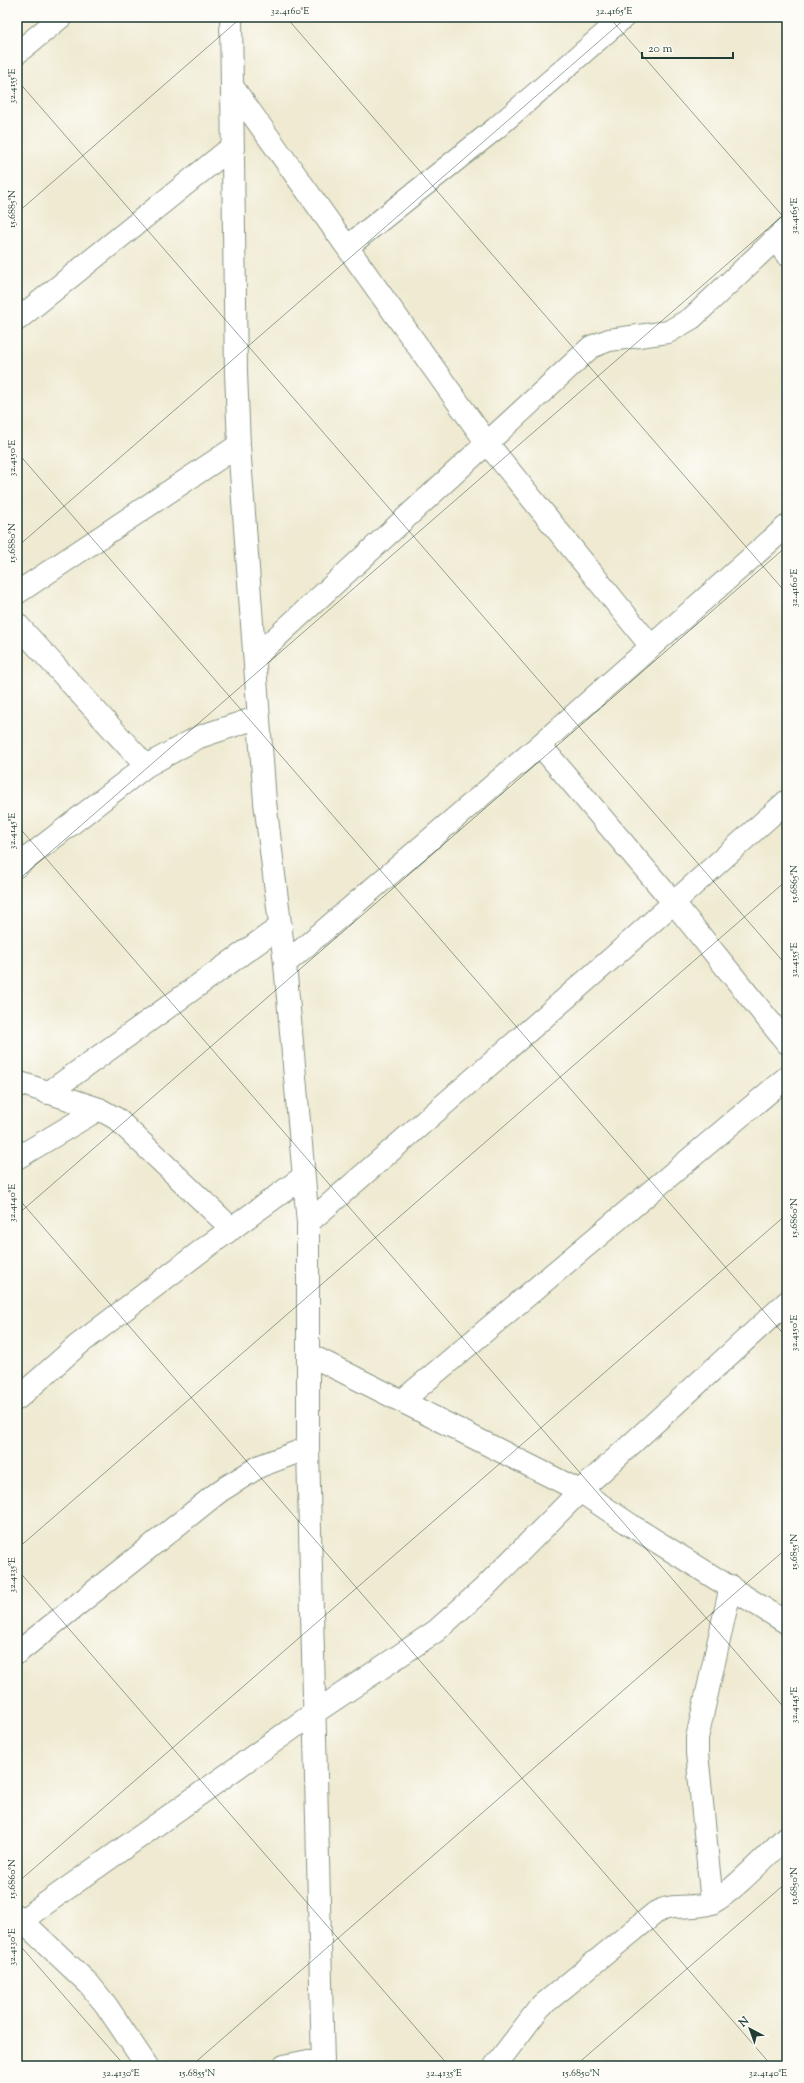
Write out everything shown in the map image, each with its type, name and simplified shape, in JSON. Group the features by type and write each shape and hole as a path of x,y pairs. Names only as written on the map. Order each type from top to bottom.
{"street":[{"path":"17,53 61,17"},
{"path":"347,247 495,129 624,17"},
{"path":"233,19 232,86 236,373 239,445 265,802 285,964 308,1223 308,1448 323,2062 284,2066"},
{"path":"232,86 487,443 650,645"},
{"path":"17,320 233,146"},
{"path":"254,657 591,347 609,340 668,332 678,327 692,318 783,241"},
{"path":"17,593 239,445"},
{"path":"285,964 540,745 650,645 787,526"},
{"path":"17,624 146,766"},
{"path":"17,866 146,766 199,737 259,717"},
{"path":"540,745 674,903 787,1043"},
{"path":"308,1223 674,903 787,801"},
{"path":"48,1093 281,926"},
{"path":"402,1401 787,1077"},
{"path":"17,1082 99,1109 126,1125 232,1229"},
{"path":"17,1158 99,1109"},
{"path":"17,1399 78,1345 303,1177"},
{"path":"147,2066 89,1984 19,1918 314,1713 436,1631 461,1611 580,1490 787,1302"},
{"path":"308,1354 580,1490 632,1526 731,1586 787,1623"},
{"path":"17,1653 220,1491 260,1466 308,1448"},
{"path":"712,1903 697,1753 697,1738 731,1586"},
{"path":"495,2066 540,2008 655,1913 666,1907 703,1905 720,1899 787,1836"}]}
